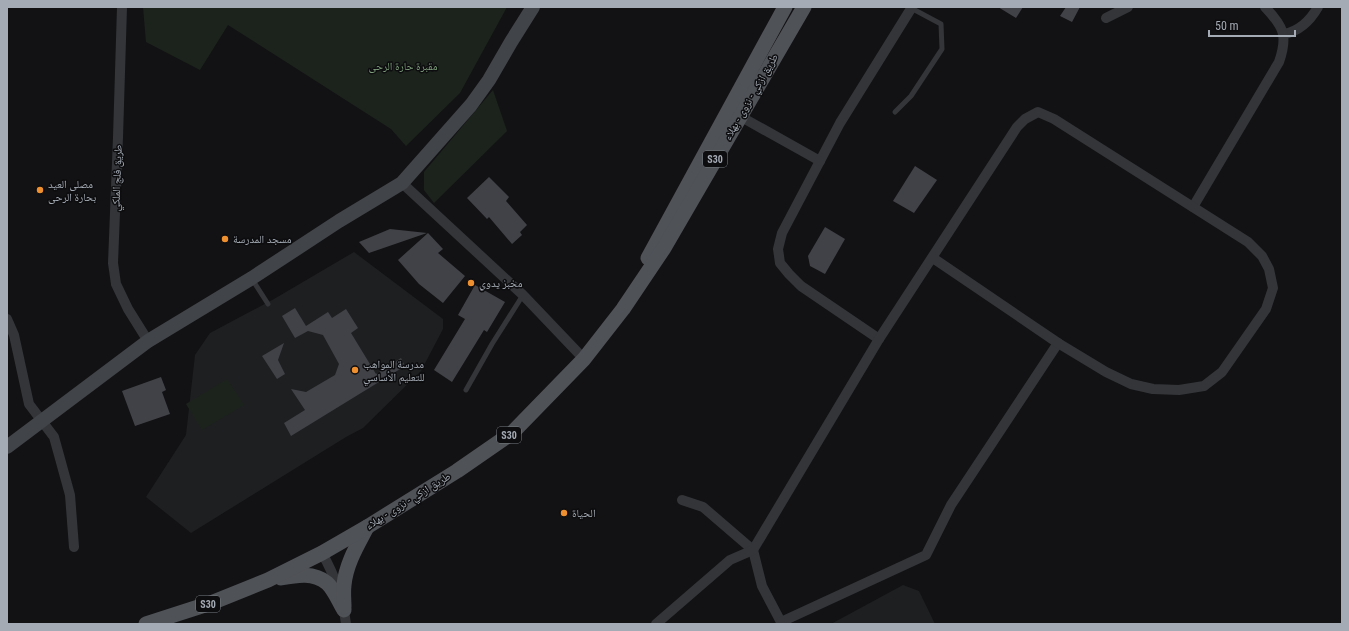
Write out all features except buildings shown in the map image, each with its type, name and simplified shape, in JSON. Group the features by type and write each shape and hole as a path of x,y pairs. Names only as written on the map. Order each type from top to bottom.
{"main road":[{"name":"طريق ازكي - نزوى - بهلاء","path":"734,113 786,7"},
{"name":"طريق ازكي - نزوى - بهلاء","path":"146,624 211,603 268,580 322,553 457,471 512,433 584,359 623,309 657,239 734,113 804,7"},
{"path":"345,617 344,586 347,570 353,553 367,527"},
{"path":"268,580 299,575 317,576 328,584 345,617"}],"street":[{"name":"طريق فلج الملكي","path":"122,7 113,263 116,284 128,309 148,341"},
{"path":"7,447 148,341 252,278 339,221 402,183 471,105 489,80 533,7"},
{"path":"1106,18 1128,7"},
{"path":"1193,207 1279,62 1283,48 1284,34 1278,21 1265,7"},
{"path":"1284,34 1294,32 1303,27 1315,14 1318,7"},
{"path":"879,339 801,286 780,263 778,249 782,233 840,123 911,8"},
{"path":"656,624 730,560 753,550 879,339 1017,127 1025,119 1038,112 1054,119 1248,242 1262,256 1270,269 1273,288 1266,309 1222,372 1204,386 1179,390 1153,389 1131,384 1106,372 1058,343 933,258"},
{"path":"734,113 820,161"},
{"path":"402,183 523,295 584,359"},
{"path":"7,319 14,335 29,404 54,437 70,495 74,547"},
{"path":"682,500 703,507 753,550 762,586 782,623 926,555 951,505 1058,343"},
{"path":"322,553 330,568 345,617"}],"lane":[{"path":"895,112 911,96 942,49 941,24 911,8"},
{"path":"252,278 268,304"},
{"path":"466,390 523,295"}],"shaded area":[{"path":"354,252 443,319 443,329 421,371 363,428 191,533 146,497 186,435 195,355 210,333 274,299"},
{"path":"903,585 919,591 935,624 831,624"}],"green space":[{"name":"مقبرة حارة الرحى","path":"143,7 507,7 460,93 406,146 391,129 228,25 200,70 146,42"},
{"path":"493,90 507,131 434,203 424,190 424,172"},
{"path":"227,379 244,405 202,430 186,404"}],"place":[{"name":"مصلى العيد بحارة الرحى","path":"40,190"},
{"name":"مسجد المدرسة","path":"225,239"},
{"name":"مخبز يدوي","path":"471,283"},
{"name":"مدرسة المواهب للتعليم الأساسي","path":"355,370"},
{"name":"الحياة","path":"564,513"}]}
